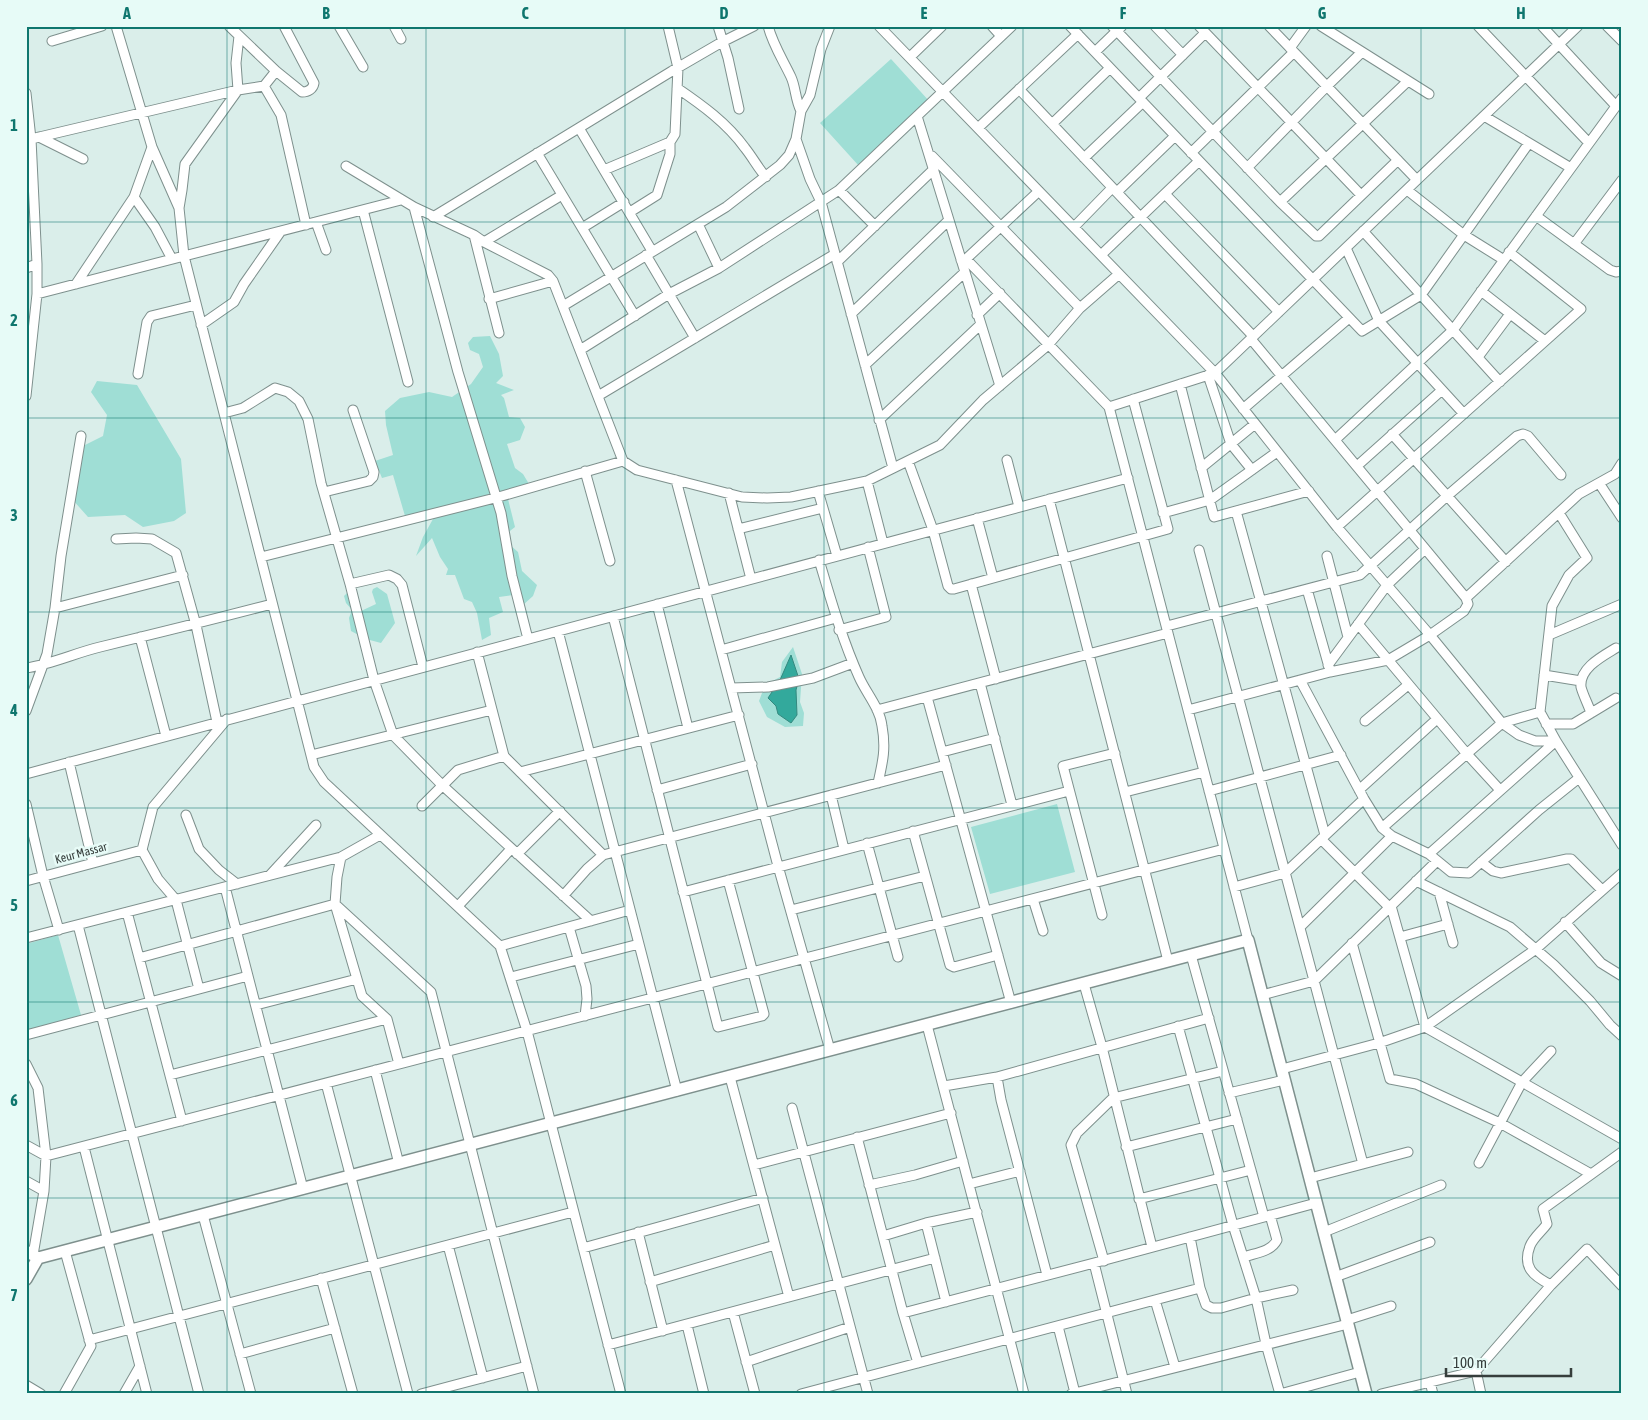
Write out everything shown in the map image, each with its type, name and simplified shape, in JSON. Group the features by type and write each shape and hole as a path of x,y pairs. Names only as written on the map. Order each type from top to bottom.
{"street":[{"path":"52,40 102,26"},
{"path":"116,26 152,147 178,208 184,256 314,767 324,782 500,946 527,1031 621,1394"},
{"path":"229,26 302,92 311,89 314,83 284,26"},
{"path":"339,26 363,67"},
{"path":"394,26 401,39"},
{"path":"630,212 657,195 670,154 670,142 675,134 678,68 668,26"},
{"path":"718,26 728,58 739,109"},
{"path":"433,217 678,68 754,26"},
{"path":"768,26 772,41 792,79 796,100 802,111"},
{"path":"563,306 726,207 780,165 789,155 796,139 802,111 810,95 821,49 830,26"},
{"path":"880,26 1101,255 1244,409 1337,527 1430,635 1502,723 1519,735 1535,741 1556,741"},
{"path":"910,57 942,26"},
{"path":"992,26 1001,36"},
{"path":"580,350 670,294 718,268 839,190 1012,26"},
{"path":"1070,26 1362,331 1421,295 1529,143"},
{"path":"1155,26 1183,55"},
{"path":"1269,26 1417,180"},
{"path":"1192,153 1258,88 1292,50 1306,26"},
{"path":"1321,26 1429,94"},
{"path":"1478,26 1589,143"},
{"path":"1335,440 1453,330 1619,102 1542,26"},
{"path":"1109,407 1211,374 1252,338 1578,26"},
{"path":"1608,26 1622,41"},
{"path":"1095,52 1117,28 1212,132 1316,236 1319,236 1398,160"},
{"path":"1084,158 1183,55 1202,30 1361,195"},
{"path":"978,128 1078,34"},
{"path":"178,208 185,164 238,90 236,63 239,36"},
{"path":"1247,168 1362,52"},
{"path":"1052,124 1110,68"},
{"path":"35,138 238,90 264,86 276,70"},
{"path":"1280,202 1408,81"},
{"path":"264,86 281,116 306,225"},
{"path":"677,88 714,115 746,148 766,177"},
{"path":"1019,89 1252,338 1466,598 1468,604 1464,611 1430,635 1388,660 1329,668 1284,685 1188,710"},
{"path":"26,93 27,108 35,138 30,191 37,264 37,294 30,316 26,396"},
{"path":"917,116 949,220 964,259 964,272 1000,386"},
{"path":"1484,116 1571,168"},
{"path":"579,128 630,212 670,294 695,338"},
{"path":"1074,227 1175,136"},
{"path":"35,138 83,159"},
{"path":"796,139 810,179 821,202 893,468"},
{"path":"604,170 670,142"},
{"path":"76,284 134,197 152,147"},
{"path":"537,153 634,316"},
{"path":"930,154 1080,308"},
{"path":"1101,255 1199,161"},
{"path":"346,166 414,207 474,235 484,242 541,270 553,281 623,461 637,470 742,497 791,497 867,480 940,445 1000,386 1048,345 1080,308 1119,274"},
{"path":"598,396 695,338 836,258 875,226 934,169"},
{"path":"1574,244 1622,180"},
{"path":"839,190 875,226"},
{"path":"1337,527 1581,309 1506,256 1464,235 1407,190"},
{"path":"964,259 1039,191"},
{"path":"1165,194 1278,312"},
{"path":"484,242 562,195"},
{"path":"134,197 155,227 172,259"},
{"path":"37,294 401,200"},
{"path":"582,228 624,202"},
{"path":"414,207 458,372 501,513 512,576 528,639"},
{"path":"362,210 408,382"},
{"path":"1536,216 1610,270 1622,271"},
{"path":"851,314 949,220"},
{"path":"316,222 326,250"},
{"path":"698,224 718,268"},
{"path":"201,325 234,302 244,284 281,231"},
{"path":"1363,231 1500,382"},
{"path":"474,235 498,333"},
{"path":"1346,248 1379,320 1464,414"},
{"path":"964,259 1109,407 1366,1394"},
{"path":"26,268 37,264"},
{"path":"865,365 964,272"},
{"path":"489,299 553,281"},
{"path":"1481,291 1545,341"},
{"path":"977,315 1000,294"},
{"path":"138,374 146,322 150,316 156,313 196,305"},
{"path":"1478,358 1510,314"},
{"path":"1244,409 1349,318"},
{"path":"880,420 980,325"},
{"path":"1211,374 1230,444 1252,470"},
{"path":"1180,384 1214,517 1309,491"},
{"path":"224,413 243,408 275,388 288,392 299,400 308,419 324,492 374,680 393,735 442,785 590,921"},
{"path":"1357,466 1442,390"},
{"path":"908,461 933,530 950,589 994,578 1168,529 1133,399"},
{"path":"324,492 369,481 373,477 374,472 353,410"},
{"path":"1202,468 1255,424"},
{"path":"1392,434 1506,562"},
{"path":"877,710 1089,654 1216,613 1360,575 1517,436 1523,434 1528,436 1561,475"},
{"path":"26,711 46,654 55,608 61,556 81,436"},
{"path":"1163,513 1210,500 1277,452"},
{"path":"1007,460 1019,507"},
{"path":"261,558 495,498 623,461"},
{"path":"1466,598 1579,494 1615,474 1622,463"},
{"path":"585,471 610,561"},
{"path":"26,774 1128,478"},
{"path":"676,480 803,959 830,1050"},
{"path":"867,480 883,543"},
{"path":"1599,483 1622,518"},
{"path":"818,491 836,556"},
{"path":"729,494 751,579"},
{"path":"1049,499 1168,961"},
{"path":"738,529 823,508"},
{"path":"1236,511 1306,765 1323,837 1354,872 1390,906 1425,1027 1622,1139"},
{"path":"1559,513 1588,558 1569,575 1552,606 1540,712 1556,741 1622,845"},
{"path":"977,518 994,578"},
{"path":"116,539 152,539 176,553 196,625 217,722"},
{"path":"839,630 886,616 868,547"},
{"path":"1329,668 1348,637 1387,585 1425,549"},
{"path":"1199,550 1364,1164"},
{"path":"1327,556 1348,637"},
{"path":"819,560 839,630 860,680 882,723 885,751 878,783"},
{"path":"55,608 182,575"},
{"path":"350,584 389,575 398,579 402,585 422,667"},
{"path":"971,584 996,679"},
{"path":"1307,589 1329,668"},
{"path":"26,668 272,604"},
{"path":"657,604 688,728"},
{"path":"1549,635 1622,604"},
{"path":"613,616 718,1027 764,1014 728,880"},
{"path":"721,650 836,618"},
{"path":"1358,624 1467,754 1500,790"},
{"path":"558,631 677,1090"},
{"path":"140,637 166,736"},
{"path":"1591,712 1581,681 1587,669 1616,648"},
{"path":"478,652 504,756 603,854"},
{"path":"731,688 768,687 813,678 853,663"},
{"path":"1544,675 1581,681"},
{"path":"1300,680 1359,790 1382,828 1392,836 1428,854 1451,872 1469,873 1539,810 1579,778"},
{"path":"980,683 1012,805"},
{"path":"1364,721 1408,685"},
{"path":"927,697 1011,1003"},
{"path":"1546,724 1572,724 1616,698"},
{"path":"311,755 492,710"},
{"path":"1382,828 1502,723 1540,712"},
{"path":"520,772 739,715"},
{"path":"1359,790 1438,719"},
{"path":"198,989 176,900 158,879 142,850 153,807 227,720"},
{"path":"942,752 995,738"},
{"path":"1428,854 1556,741"},
{"path":"1102,915 1063,766 1115,753"},
{"path":"1209,791 1341,755"},
{"path":"422,806 458,770 504,756"},
{"path":"69,762 94,863"},
{"path":"657,790 752,764"},
{"path":"563,896 603,854 946,765"},
{"path":"1125,792 1204,772"},
{"path":"683,892 1069,791"},
{"path":"830,795 844,849"},
{"path":"1234,886 1285,873 1364,799"},
{"path":"26,804 43,876 59,930"},
{"path":"458,906 514,851 560,812"},
{"path":"186,815 199,849 219,870 237,884"},
{"path":"270,876 316,825"},
{"path":"912,831 950,966 954,967 998,955"},
{"path":"26,938 341,857 380,834"},
{"path":"1300,927 1392,836"},
{"path":"866,843 898,957"},
{"path":"26,1145 46,1156 1224,849"},
{"name":"Keur Massar","path":"26,880 142,850"},
{"path":"341,857 335,904 362,996 387,1019 399,1064"},
{"path":"1480,862 1493,871 1501,873 1567,859 1571,860 1602,890"},
{"path":"1262,994 1314,981 1437,861"},
{"path":"1230,1093 1334,1055 1379,1043 1425,1027 1536,949 1564,922 1622,873"},
{"path":"791,910 925,876"},
{"path":"1416,881 1510,927 1584,995 1622,1036"},
{"path":"225,887 303,1189"},
{"path":"1439,892 1453,943"},
{"path":"1033,899 1043,931"},
{"path":"139,958 335,904"},
{"path":"335,904 431,992 534,1394"},
{"path":"500,946 630,910"},
{"path":"128,912 182,1121"},
{"path":"1564,922 1601,962 1622,976"},
{"path":"1400,937 1448,924"},
{"path":"78,925 199,1394"},
{"path":"569,927 586,986 585,1016"},
{"path":"32,1255 65,1251 156,1228 1248,940"},
{"path":"1352,943 1390,1079 1416,1084 1500,1123 1591,1174"},
{"path":"511,977 639,944"},
{"path":"1191,955 1251,1170 1277,1240 1272,1248 1244,1257"},
{"path":"26,1035 248,976"},
{"path":"256,1005 357,979"},
{"path":"1084,984 1102,1047 1113,1098 1152,1247"},
{"path":"944,1086 997,1077 1209,1018"},
{"path":"170,1076 387,1019"},
{"path":"927,1025 1024,1394"},
{"path":"1178,1026 1233,1225 1256,1298 1280,1394 1360,1372"},
{"path":"1479,1163 1522,1082 1551,1051"},
{"path":"26,1064 38,1088 46,1156 44,1191 26,1279"},
{"path":"375,1070 399,1164"},
{"path":"1104,1261 1071,1145 1076,1133 1113,1098 1223,1071"},
{"path":"730,1077 789,1297"},
{"path":"997,1077 1001,1100 1047,1275"},
{"path":"326,1084 408,1394"},
{"path":"792,1108 868,1394"},
{"path":"754,1165 950,1113"},
{"path":"1126,1147 1237,1119"},
{"path":"856,1137 918,1363"},
{"path":"84,1146 148,1394"},
{"path":"1310,1178 1408,1152"},
{"path":"1551,1286 1535,1277 1527,1264 1530,1244 1547,1224 1543,1208 1622,1152"},
{"path":"869,1185 915,1175 963,1161"},
{"path":"1139,1199 1251,1170"},
{"path":"969,1184 1020,1171"},
{"path":"26,1181 44,1191"},
{"path":"1324,1232 1441,1185"},
{"path":"583,1248 762,1198"},
{"path":"903,1313 1094,1264 1316,1203"},
{"path":"89,1340 573,1212"},
{"path":"883,1236 926,1223 976,1212"},
{"path":"203,1215 251,1394"},
{"path":"926,1223 946,1302"},
{"path":"638,1232 663,1331"},
{"path":"1190,1237 1200,1288 1206,1305 1212,1308 1220,1308 1293,1290"},
{"path":"1335,1277 1430,1242"},
{"path":"448,1245 483,1378"},
{"path":"650,1282 775,1245"},
{"path":"1380,1394 1476,1371 1551,1286 1587,1249 1622,1286"},
{"path":"64,1394 91,1346 65,1251"},
{"path":"608,1345 935,1258"},
{"path":"1094,1264 1127,1394"},
{"path":"322,1278 352,1394"},
{"path":"801,1394 816,1392 864,1377 1200,1288"},
{"path":"1155,1300 1175,1367"},
{"path":"1058,1326 1073,1393 1347,1322 1391,1306"},
{"path":"733,1312 755,1394"},
{"path":"687,1325 704,1394"},
{"path":"746,1362 850,1327"},
{"path":"240,1354 335,1328"},
{"path":"124,1394 140,1366"},
{"path":"421,1394 527,1366"},
{"path":"1476,1371 1481,1394"},
{"path":"1430,1382 1433,1394"},
{"path":"26,1385 41,1394"}],"shaded area":[{"path":"891,59 930,102 859,166 820,123"},
{"path":"490,336 499,354 503,376 496,383 514,390 501,395 504,398 509,417 520,418 525,427 520,440 507,444 515,468 523,474 529,484 507,495 515,527 506,534 510,545 518,552 522,571 537,585 533,596 523,605 513,595 499,597 503,612 489,618 491,635 482,640 477,613 472,602 464,599 455,575 446,575 448,569 440,557 432,538 416,556 423,537 433,519 404,526 385,526 405,516 393,475 382,478 375,461 393,455 386,425 385,411 400,398 429,392 452,397 471,384 483,367 479,354 470,350 468,343 473,337"},
{"path":"97,381 137,385 181,459 186,513 174,521 143,527 125,515 88,517 72,499 75,450 103,436 107,415 91,392"},
{"path":"377,587 387,594 395,623 381,643 366,639 351,631 349,618 352,610 346,603 344,596 350,590 361,611 376,604 372,592"},
{"path":"793,647 802,674 800,702 804,713 803,726 785,727 767,717 759,701 765,685 780,677 782,662"},
{"path":"791,655 799,679 796,690 797,715 791,723 778,714 776,706 768,698 780,680"},
{"path":"1057,804 1075,872 990,894 971,827"},
{"path":"58,935 81,1015 26,1031 26,944"}]}
